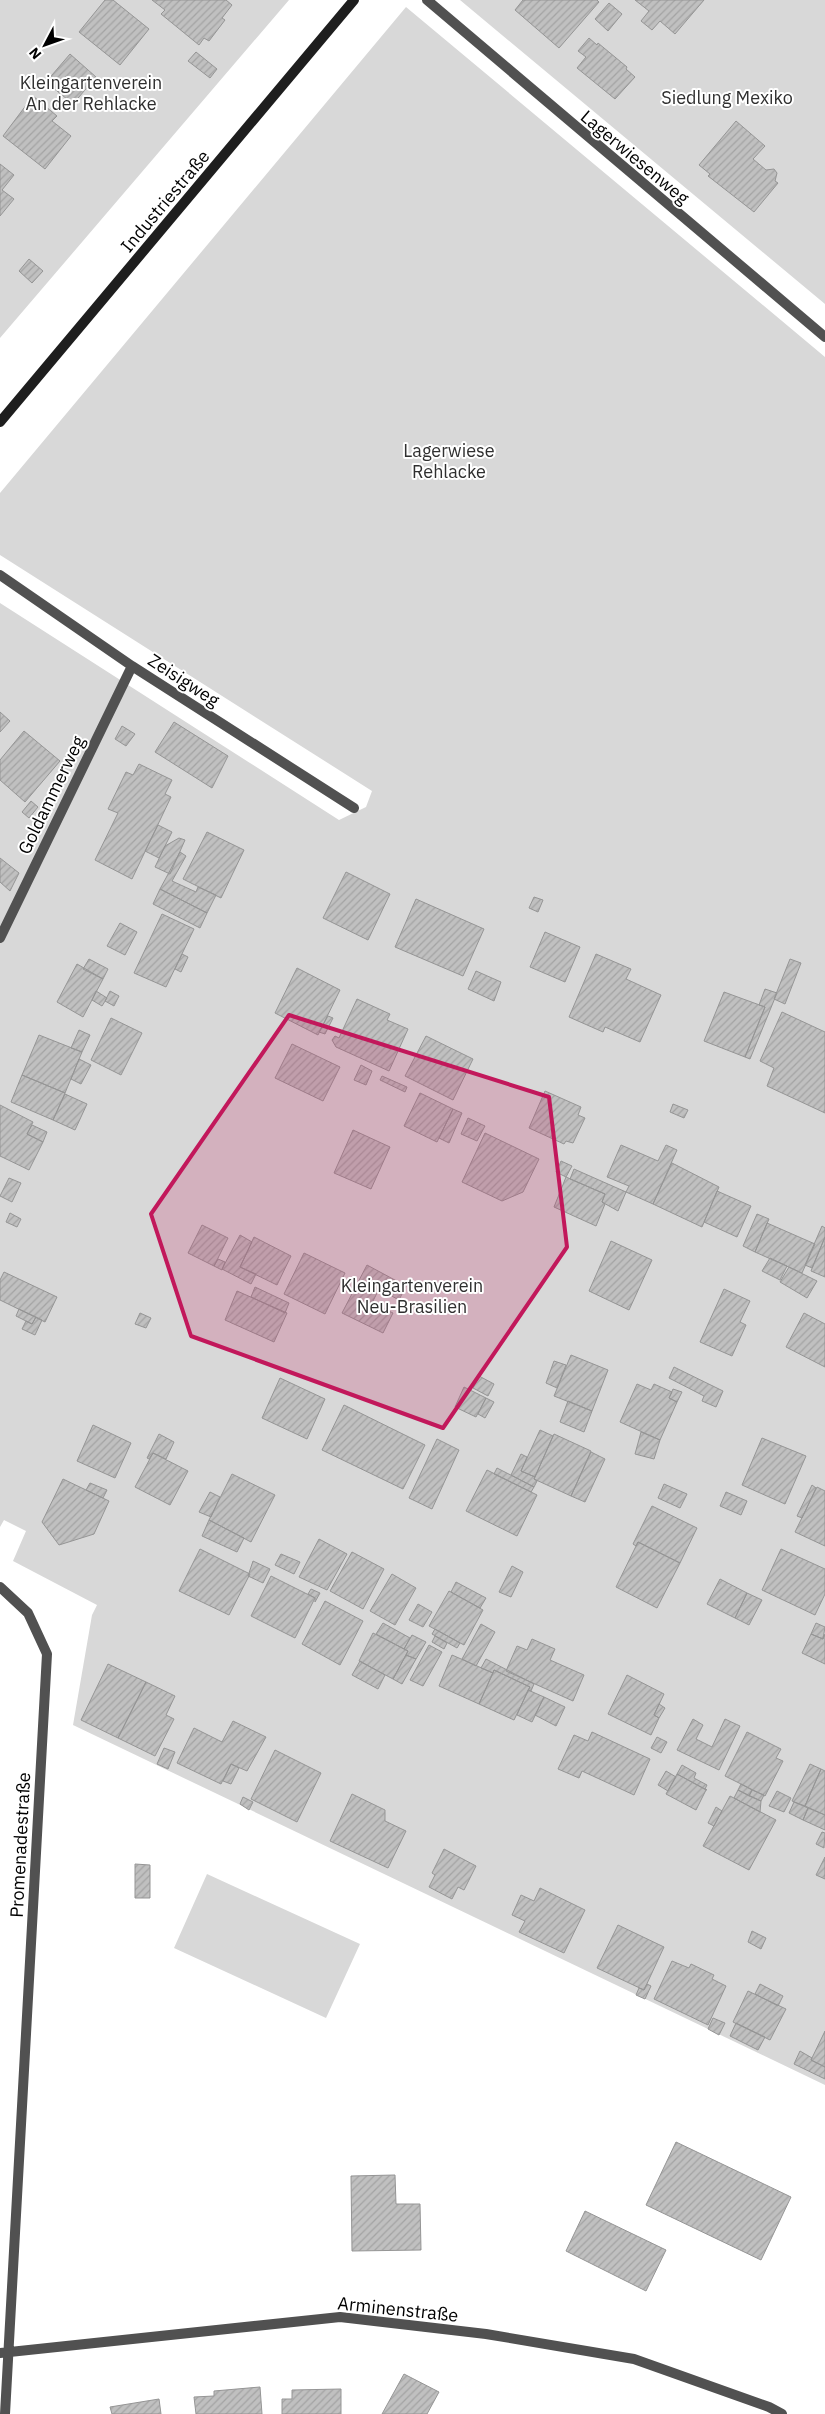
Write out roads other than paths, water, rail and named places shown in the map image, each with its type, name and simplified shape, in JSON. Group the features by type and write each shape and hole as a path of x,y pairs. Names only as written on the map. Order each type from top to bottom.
{"street":[{"name":"Industriestraße","path":"0,422 354,0"},
{"name":"Lagerwiesenweg","path":"426,0 825,337"},
{"name":"Zeisigweg","path":"0,575 132,666 354,808"},
{"name":"Goldammerweg","path":"0,938 132,666"},
{"name":"Promenadestraße","path":"0,1587 28,1613 48,1654 4,2352 5,2414"},
{"name":"Arminenstraße","path":"4,2352 340,2317 486,2334 634,2359 769,2407 782,2414"}],"park label":[{"name":"Kleingartenverein An der Rehlacke","path":"91,92"},
{"name":"Siedlung Mexiko","path":"727,97"},
{"name":"Lagerwiese Rehlacke","path":"449,460"},
{"name":"Kleingartenverein Neu-Brasilien","path":"412,1295"}]}
